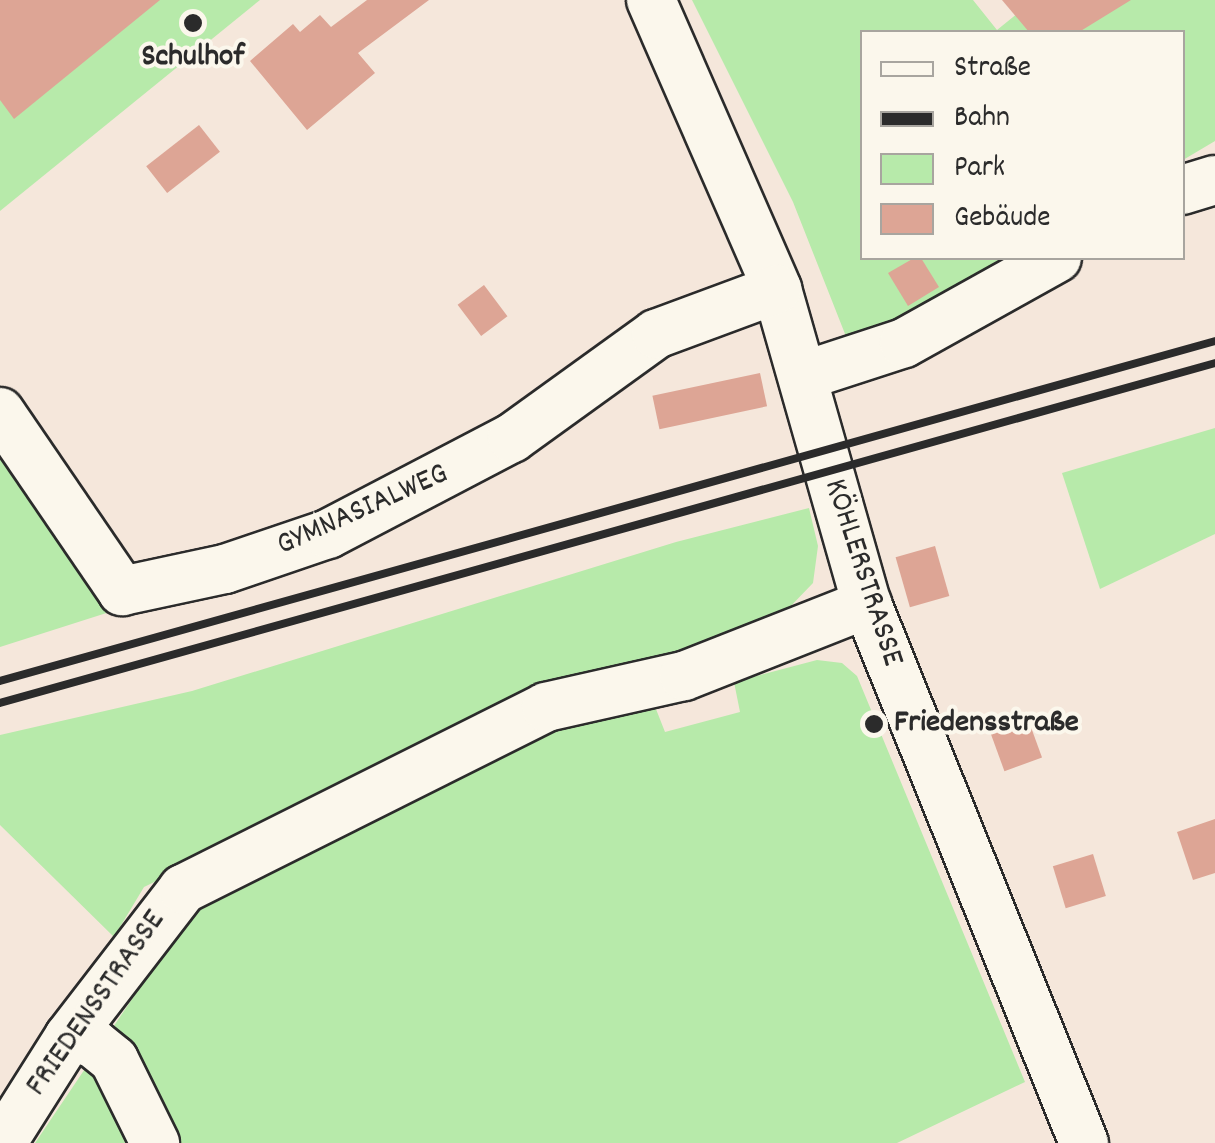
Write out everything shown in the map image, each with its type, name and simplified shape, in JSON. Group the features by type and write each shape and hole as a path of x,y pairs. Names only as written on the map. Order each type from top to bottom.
{"street":[{"name":"KÖHLERSTRASSE","path":"651,0 776,289 866,604 1084,1143"},
{"path":"1185,189 1215,180"},
{"path":"803,376 904,343 1053,260"},
{"name":"GYMNASIALWEG","path":"0,412 122,591 225,569 328,534 512,438 656,334 776,289"},
{"name":"FRIEDENSSTRASSE","path":"2,1143 69,1037 183,889 546,707 684,676 866,604"},
{"path":"69,1037 93,1043 114,1060 155,1143"}],"green space":[{"path":"0,0 260,0 0,211"},
{"path":"692,0 973,0 997,30 860,30 860,260 1007,260 849,344 793,202"},
{"path":"1034,0 1215,0 1215,141 1185,159 1185,30 997,30"},
{"path":"0,396 144,601 0,647"},
{"path":"1215,428 1215,534 1100,589 1062,473"},
{"path":"809,508 818,546 813,583 786,611 741,636 643,666 586,674 508,703 434,747 144,887 114,937 0,825 0,735 192,691 676,542"},
{"path":"817,660 842,663 857,676 1025,1082 897,1143 35,1143 194,907 576,719 654,704 665,732 740,712 734,682"}],"building":[{"path":"0,0 160,0 14,119 0,100"},
{"path":"367,0 429,0 358,53 375,73 307,130 250,61 293,24 300,32 320,15 331,27"},
{"path":"1002,0 1131,0 1082,30 1027,30"},
{"path":"199,125 220,152 167,193 146,166"},
{"path":"911,260 922,260 939,287 908,306 888,273"},
{"path":"484,285 507,316 481,336 458,305"},
{"path":"760,373 767,406 659,429 652,396"},
{"path":"935,546 949,596 910,607 896,557"},
{"path":"1028,719 1042,758 1004,771 990,733"},
{"path":"1215,819 1215,873 1193,880 1177,832"},
{"path":"1093,854 1106,896 1066,908 1053,866"}],"railway":[{"path":"0,681 1215,341"},
{"path":"0,703 1215,363"}],"place":[{"name":"Schulhof","path":"193,23"},
{"name":"Friedensstraße","path":"874,724"}]}
